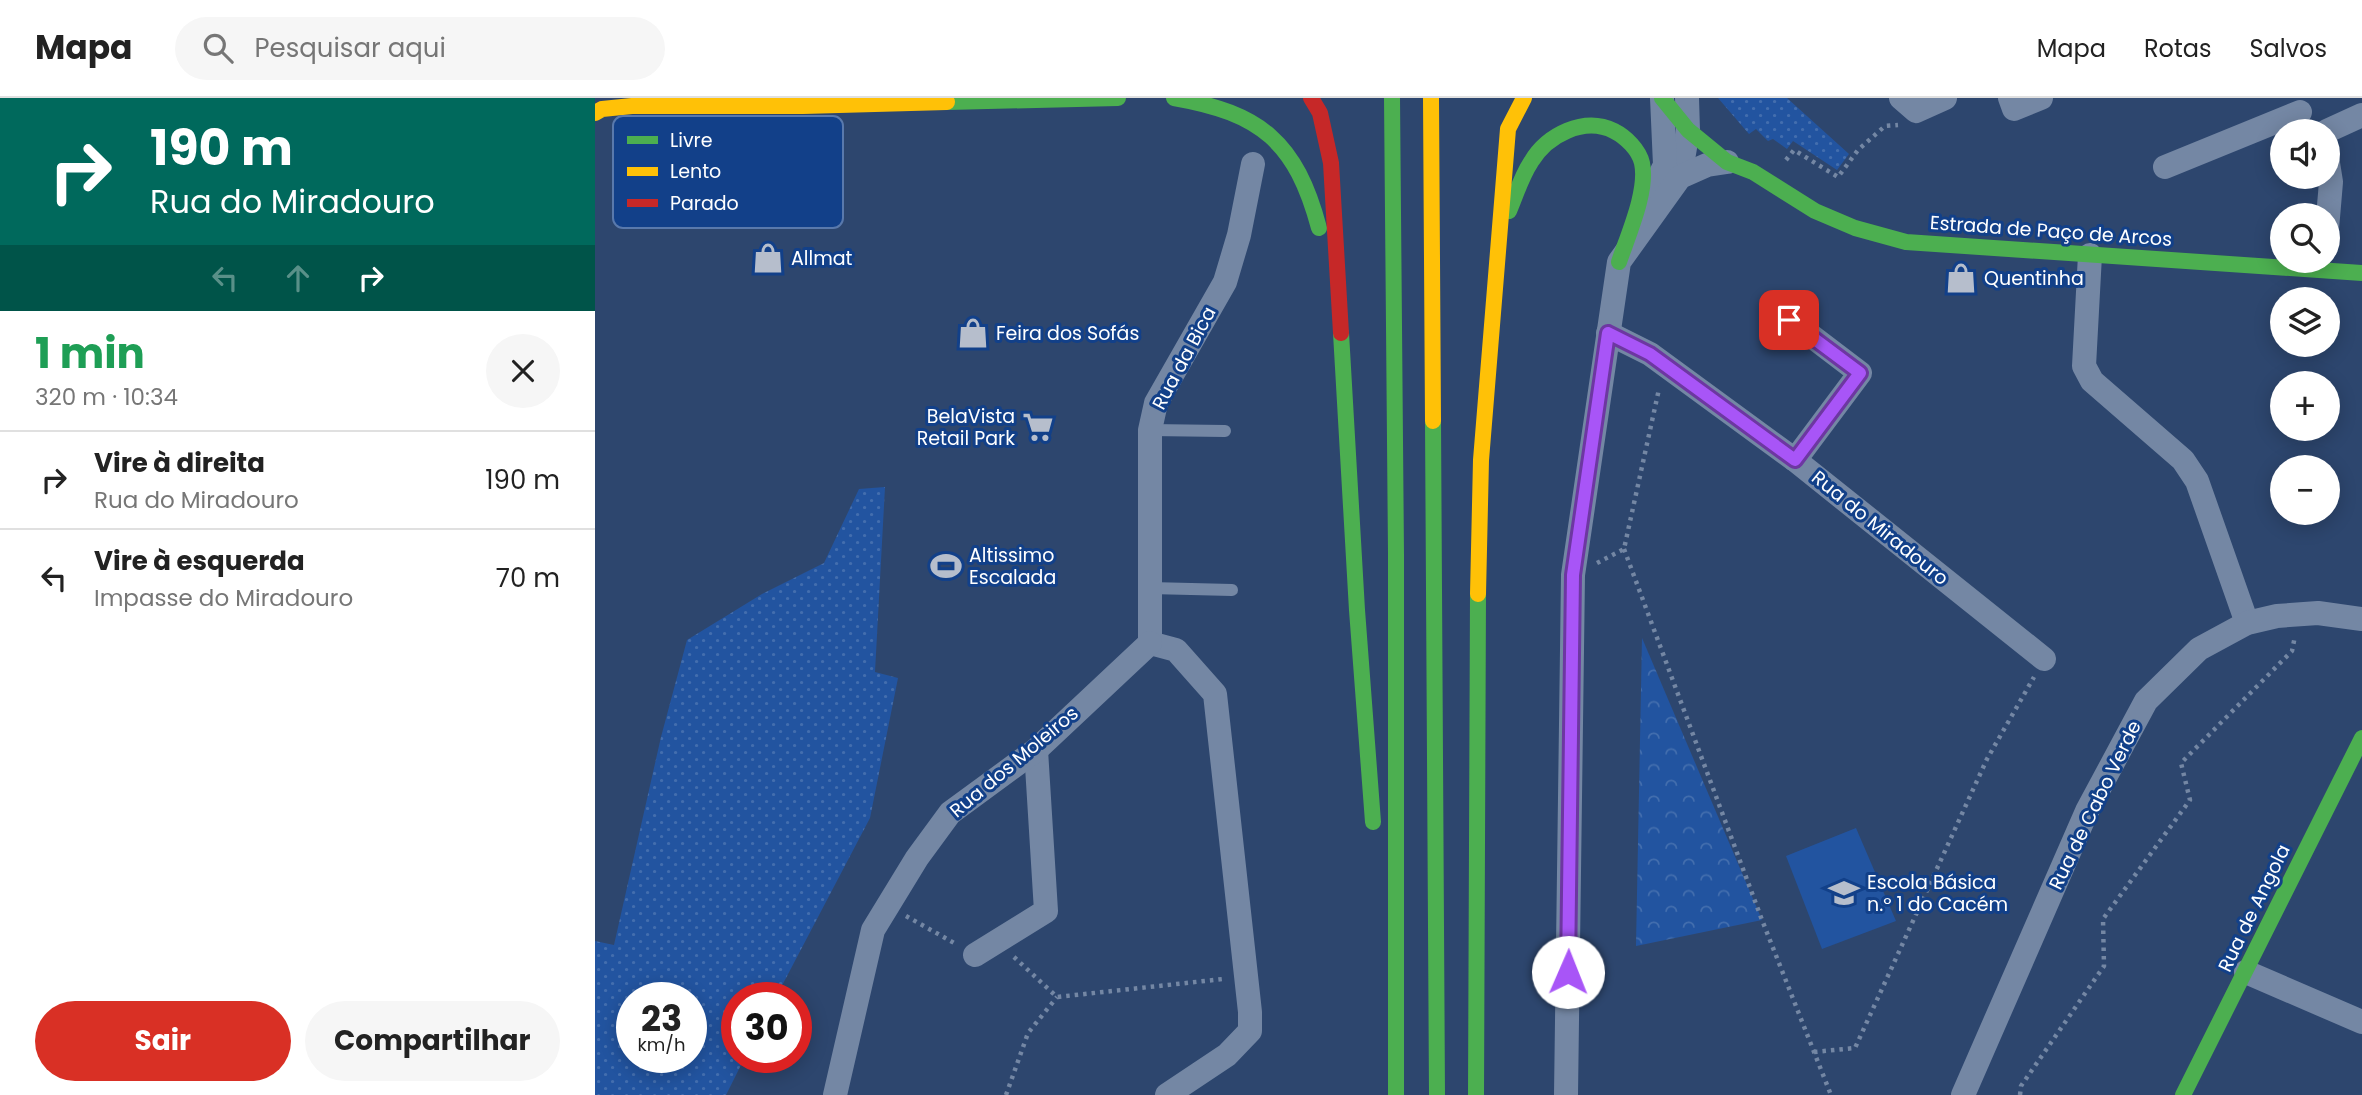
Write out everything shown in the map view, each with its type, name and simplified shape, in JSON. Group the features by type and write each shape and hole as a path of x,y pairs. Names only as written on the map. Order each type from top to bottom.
{"main road":[{"path":"595,113 602,108 632,106 1118,98"},
{"path":"1174,98 1202,101 1234,111 1270,134 1296,163 1314,204 1327,288 1341,329"},
{"path":"1311,98 1320,113 1331,163 1357,610 1374,837"},
{"path":"1392,98 1396,1095"},
{"path":"1431,98 1437,1095"},
{"path":"1476,1095 1477,623 1481,460 1507,129 1524,98"},
{"path":"1662,98 1704,127 1753,172"},
{"path":"1498,236 1534,158 1556,136 1579,126 1601,124 1623,134 1637,152 1642,164 1642,180 1633,219 1619,262"},
{"path":"1704,127 1727,162 1753,172"},
{"name":"Estrada de Paço de Arcos","path":"1753,172 1815,211 1855,228 1906,242 2090,255 2270,263"},
{"name":"Estrada de Paço de Arcos","path":"2340,268 2362,273"},
{"name":"Rua de Angola","path":"2183,1095 2362,738"},
{"path":"1381,874 1396,911"}],"street":[{"path":"1633,219 1650,197 1665,165 1662,98"},
{"path":"1566,1095 1573,575 1619,262 1680,177 1704,127 1689,98"},
{"path":"1908,105 1945,98"},
{"path":"2012,103 2041,98"},
{"path":"2165,167 2301,114"},
{"path":"2340,125 2362,115"},
{"path":"1680,177 1700,168 1727,162"},
{"name":"Rua da Bica","path":"1150,643 1150,430 1156,402 1225,282 1239,235 1253,164"},
{"path":"2090,255 2084,366 2092,381 2183,460 2197,481 2247,623"},
{"path":"1789,320 1860,373 1795,460"},
{"name":"Rua do Miradouro","path":"1608,333 1664,365 1795,460 2044,659"},
{"name":"Rua de Cabo Verde","path":"1963,1095 2087,811 2146,701 2199,649 2247,623 2277,616 2318,613 2362,619"},
{"path":"1150,643 1176,650 1215,694 1251,1031 1227,1055 1167,1095"},
{"name":"Rua dos Moleiros","path":"836,1094 873,930 917,858 950,813 1036,750 1150,643"},
{"path":"975,955 1046,911 1036,750"},
{"path":"2246,972 2362,1022"}],"lane":[{"path":"1150,430 1225,431"},
{"path":"1150,588 1232,590"}],"path":[{"path":"1794,150 1838,177 1858,150 1885,127 1896,127 1908,105"},
{"path":"1664,365 1624,549 1762,920 1831,1095"},
{"path":"1573,575 1624,549"},
{"path":"2021,1095 2021,1086 2104,966 2103,919 2190,800 2181,763 2292,651 2297,614"},
{"path":"1814,1052 1855,1048 1987,758 2044,659"},
{"path":"888,905 975,955"},
{"path":"997,942 1057,997"},
{"path":"1006,1095 1028,1033 1057,997 1246,976"}],"green space":[{"path":"1718,98 1787,98 1849,154 1837,170 1793,141 1787,149 1773,139 1768,141 1756,129 1749,134"},
{"path":"885,487 875,672 898,678 870,818 784,982 721,982 721,1073 737,1073 726,1095 595,1095 595,941 614,945 661,737 687,640 762,594 824,563 859,489"},
{"path":"1642,638 1762,920 1636,946"},
{"path":"1856,828 1896,921 1822,949 1786,856"}],"traffic: fast":[{"path":"947,102 1118,98"},
{"path":"1174,98 1230,113 1271,136 1299,174 1319,228"},
{"path":"1392,98 1396,554 1396,1095"},
{"path":"1662,98 1688,130 1727,162 1753,172 1815,211 1855,228 1906,242 2362,273"},
{"path":"1509,211 1527,168 1538,152 1556,136 1579,127 1602,127 1614,131 1635,149 1642,163 1643,174 1636,213 1619,262"},
{"path":"1341,333 1357,610 1373,822"},
{"path":"1433,421 1437,1095"},
{"path":"1476,1095 1478,594"},
{"path":"2183,1095 2362,738"}],"traffic: slow":[{"path":"1431,98 1433,421"},
{"path":"1478,594 1481,460 1508,129 1524,98"},
{"path":"595,113 602,109 632,106 803,106 947,102"}],"traffic: jam":[{"path":"1311,98 1320,113 1331,163 1341,333"}],"place":[{"name":"Allmat","path":"768,258"},
{"name":"Quentinha","path":"1961,278"},
{"name":"Feira dos Sofás","path":"973,333"},
{"name":"BelaVista Retail Park","path":"1038,427"},
{"name":"Altissimo Escalada","path":"946,566"},
{"name":"Escola Básica n.º 1 do Cacém","path":"1844,893"}],"route":[{"path":"1568,972 1573,575 1608,333 1650,354 1795,460 1860,373 1789,320"}]}
